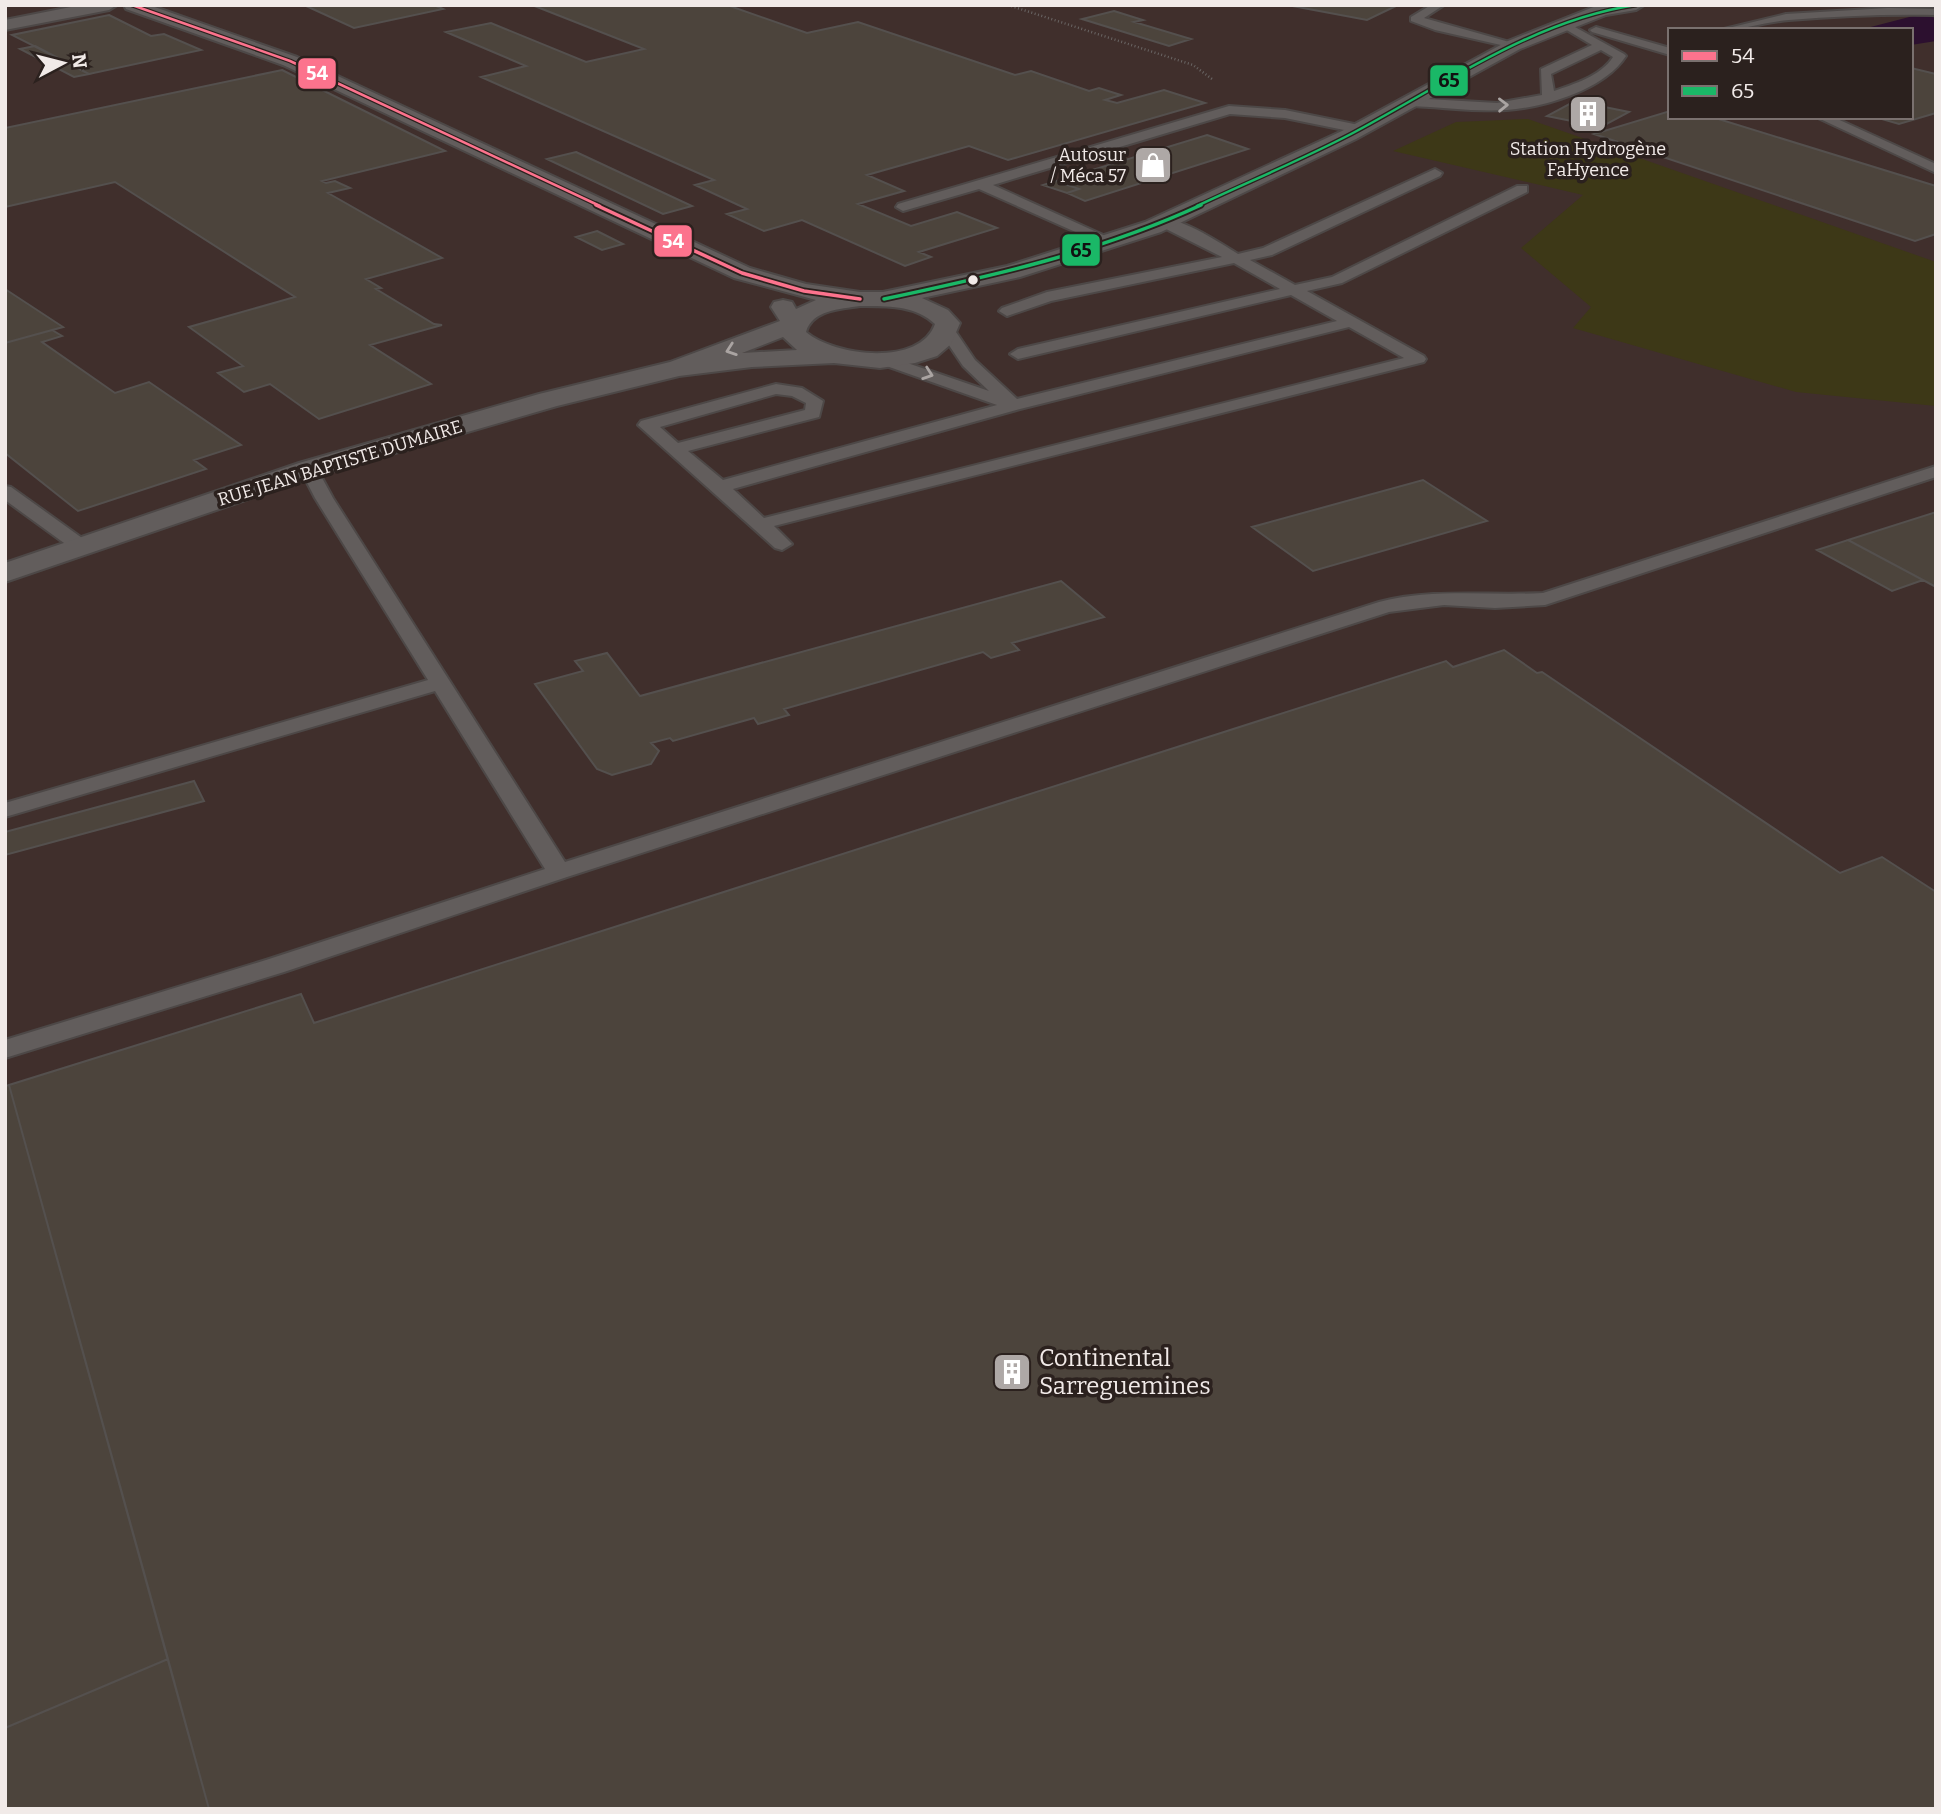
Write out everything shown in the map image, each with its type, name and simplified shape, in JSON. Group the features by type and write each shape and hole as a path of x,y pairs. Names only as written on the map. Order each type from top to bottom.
{"street":[{"path":"5,25 109,5"},
{"path":"132,5 290,61 742,273 777,297 794,324 793,334 799,343 813,352 834,357 884,360 928,350 942,341 968,296 1012,272"},
{"path":"872,299 1012,272 1163,222 1359,129 1514,45 1607,8 1636,5"},
{"path":"742,273 804,290 926,307 940,314 948,327"},
{"name":"RUE JEAN BAPTISTE DUMAIRE","path":"5,573 309,469 548,400 679,368 794,324 802,315 817,307 872,299"},
{"name":"RUE JEAN BAPTISTE DUMAIRE","path":"679,368 752,359 834,357"}],"lane":[{"path":"1439,5 1415,19 1439,28 1514,45"},
{"path":"1735,28 1786,17 1888,11 1936,12"},
{"path":"1410,102 1511,106 1548,90 1589,83 1617,64 1620,56 1564,24"},
{"path":"1564,24 1591,28 1666,49"},
{"path":"1548,90 1545,72 1606,48"},
{"path":"903,207 1229,110 1259,110 1359,129"},
{"path":"1826,119 1936,169"},
{"path":"1007,311 1047,297 1267,252 1435,173"},
{"path":"980,184 1107,242"},
{"path":"1018,354 1337,280 1522,189"},
{"path":"761,524 1418,359 1190,233 1163,222"},
{"path":"720,487 1014,405 1350,322"},
{"path":"948,327 969,363 1014,405"},
{"path":"884,360 1014,405"},
{"path":"674,449 813,413 815,401 796,391 776,389 647,425 674,449 720,487 782,544"},
{"path":"309,469 324,498 559,872"},
{"path":"5,1049 275,965 1386,606 1444,599 1495,602 1545,600 1936,471"},
{"path":"5,491 82,547"},
{"path":"5,810 439,683"}],"path":[{"path":"1008,5 1193,65 1234,99 1259,110"}],"shaded area":[{"path":"5,5 1936,5 1936,1809 5,1809"},
{"path":"1921,14 1936,18 1936,41 1913,45 1913,28 1867,28"},
{"path":"1528,119 1936,262 1936,406 1796,392 1573,328 1591,307 1521,248 1583,195 1393,151 1456,122"}],"building":[{"path":"304,5 434,5 443,9 354,28"},
{"path":"532,5 727,5 807,33 858,22 1015,75 1031,71 1089,91 1099,88 1121,95 1105,100 1117,103 1164,90 1205,103 1008,160 969,146 867,175 904,191 858,204 911,226 957,212 997,228 919,252 931,257 905,266 802,220 764,231 727,214 747,209 695,185 714,180 481,77 526,66 446,32 491,23 586,62 644,49"},
{"path":"1287,5 1398,5 1367,20"},
{"path":"1114,11 1143,20 1134,22 1191,39 1169,46 1082,19"},
{"path":"109,15 151,36 164,34 201,50 89,74 12,35"},
{"path":"35,46 89,74 74,77 20,49"},
{"path":"1913,68 1936,74 1936,113 1899,124 1882,119 1913,119"},
{"path":"282,70 445,151 322,181 335,181 350,188 328,193 442,258 366,279 381,288 376,289 434,324 442,325 370,345 431,384 319,419 270,384 244,392 218,373 243,366 189,327 295,297 115,182 5,207 5,128"},
{"name":"Station Hydrogène FaHyence","path":"1575,101 1629,112 1601,127 1547,116"},
{"path":"1668,112 1668,119 1718,119 1936,186 1936,234 1915,241 1594,134"},
{"name":"Autosur / Méca 57","path":"1207,135 1248,149 1085,201 1067,193 1079,189 1056,181"},
{"path":"576,152 692,206 663,214 547,159"},
{"path":"1056,181 1079,189 1067,193 1043,185"},
{"path":"597,231 623,244 602,250 576,237"},
{"path":"5,289 63,327 5,343"},
{"path":"52,330 62,336 42,342 115,393 149,382 241,445 194,460 206,469 78,511 5,453 5,343"},
{"path":"1423,480 1487,521 1313,571 1252,527"},
{"path":"1936,512 1936,587 1848,540"},
{"path":"1848,540 1923,580 1892,591 1817,550"},
{"path":"1061,581 1104,617 1012,643 1019,650 991,658 983,652 784,709 789,715 758,724 754,718 673,741 670,738 651,743 659,751 651,764 612,775 597,769 535,684 583,671 575,661 607,653 640,696"},
{"name":"Continental Sarreguemines","path":"1504,650 1537,673 1542,672 1840,873 1882,857 1936,892 1936,1809 209,1809 9,1085 301,994 314,1023 1446,661 1453,667"},
{"path":"194,781 204,801 5,855 5,832"},
{"path":"9,1085 168,1659 5,1728 5,1086"},
{"path":"168,1659 209,1809 5,1809 5,1728"}],"transit line":[{"name":"54","path":"132,5 290,61 742,273 804,291 860,299"},
{"name":"65","path":"884,299 1012,272 1153,227 1349,135 1514,45 1602,10 1636,5"}],"place":[{"name":"Station Hydrogène FaHyence","path":"1588,114"},
{"name":"Autosur / Méca 57","path":"1153,165"},
{"name":"Continental Sarreguemines","path":"1012,1372"}]}
